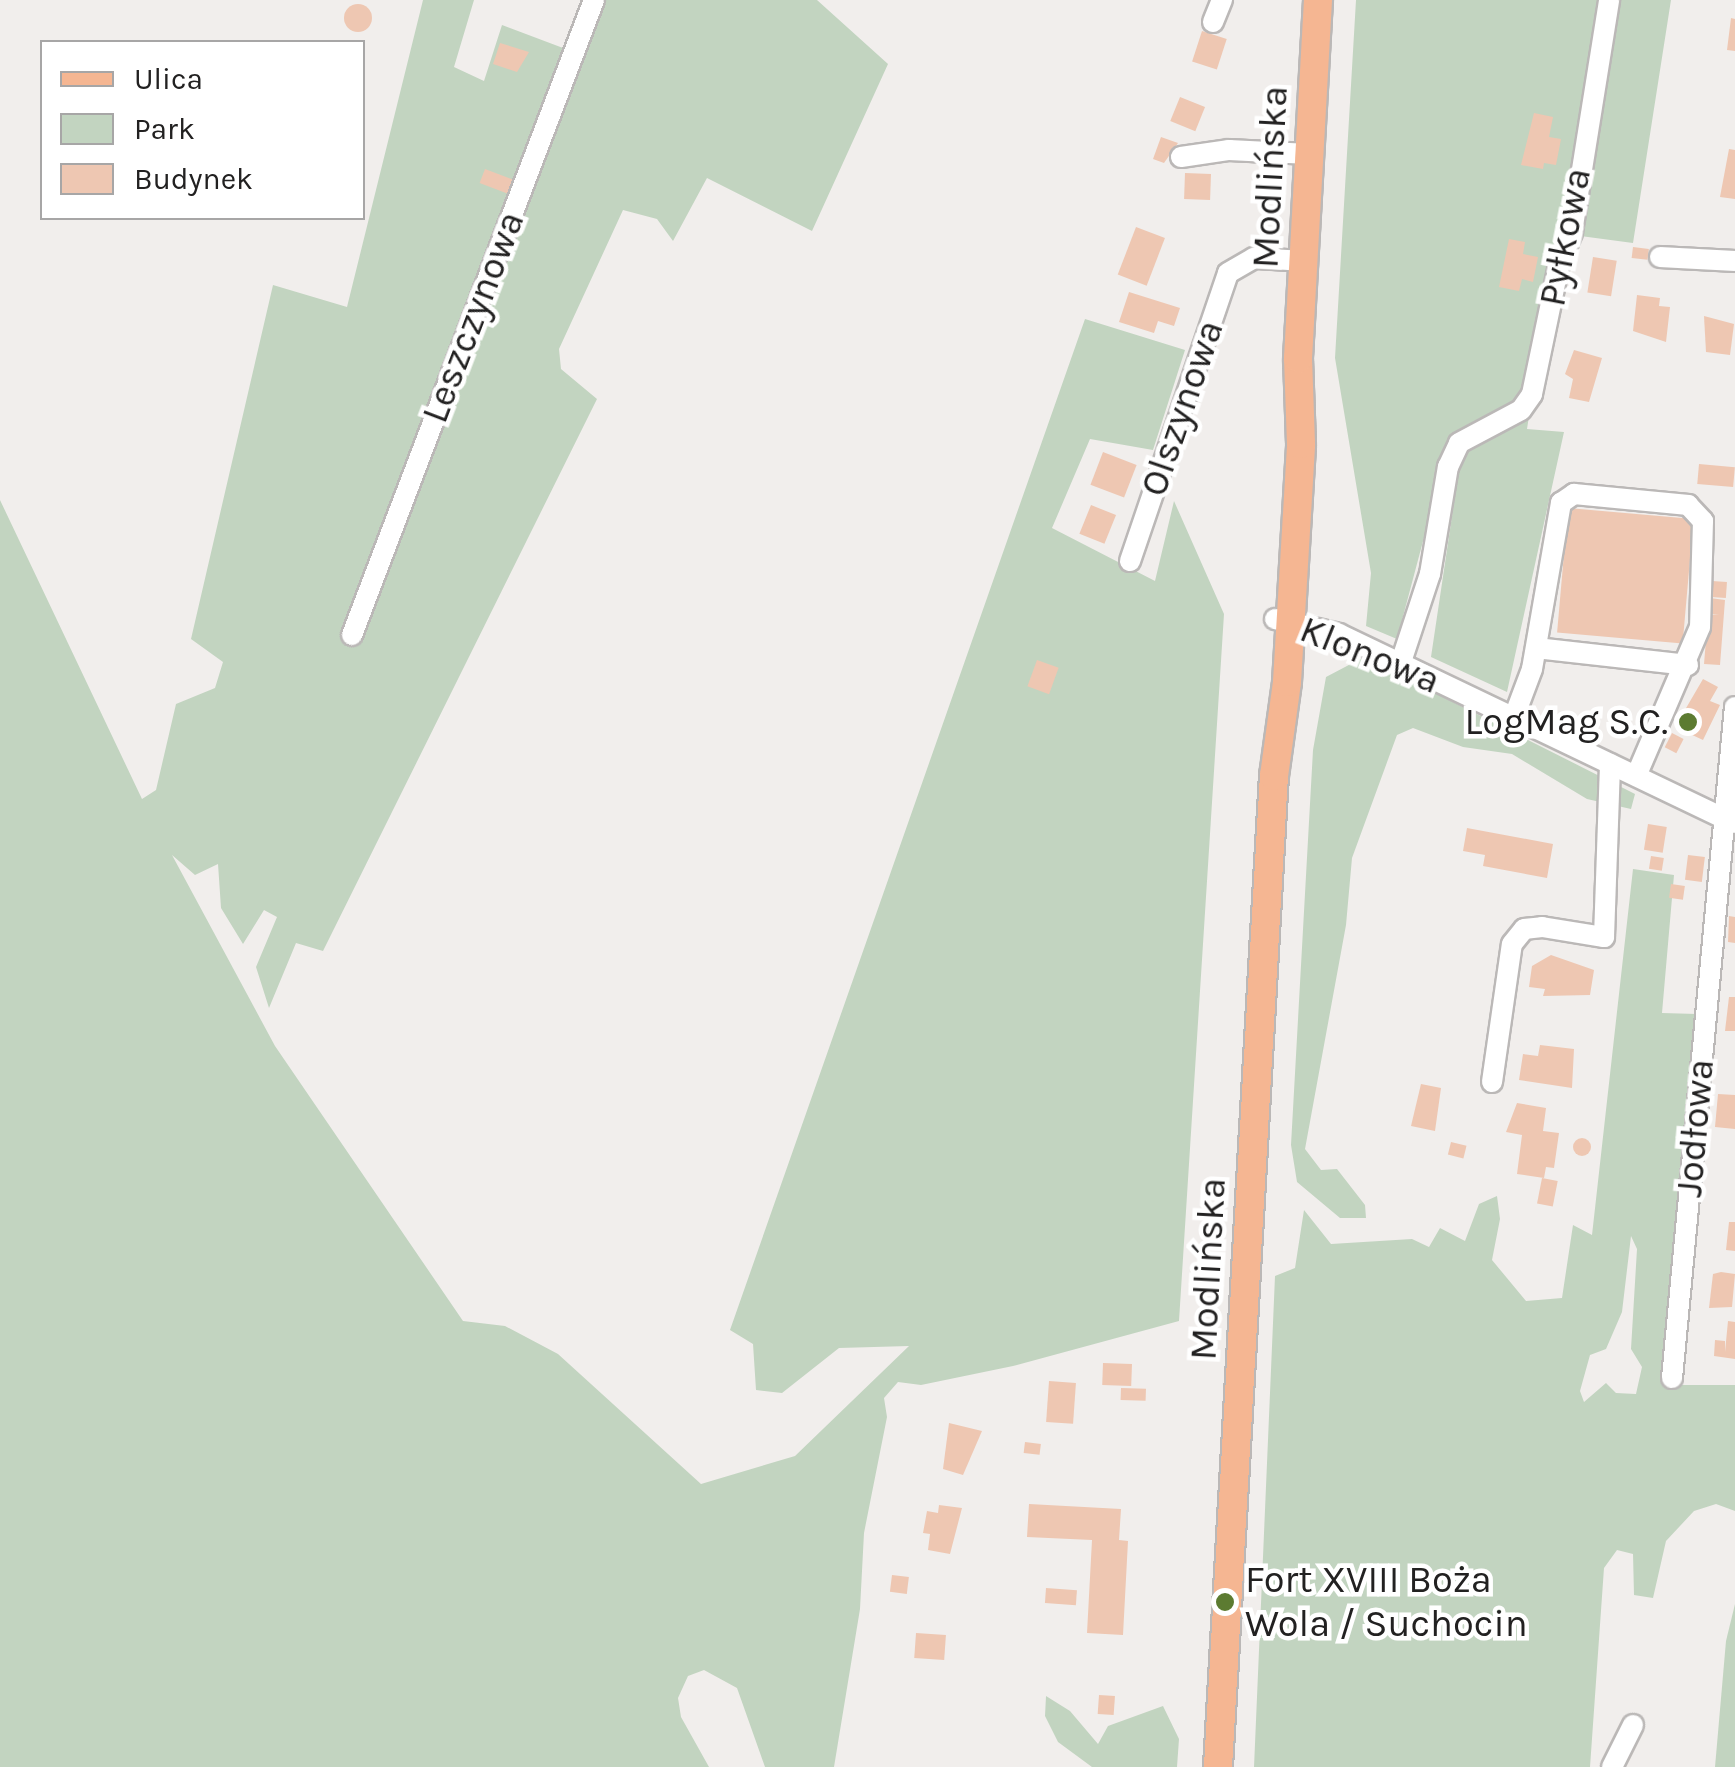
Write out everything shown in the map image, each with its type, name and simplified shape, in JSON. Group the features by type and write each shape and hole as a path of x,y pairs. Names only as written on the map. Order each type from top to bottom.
{"main road":[{"name":"Modlińska","path":"1218,1767 1283,620 1285,444 1298,358 1318,0"}],"street":[{"name":"Leszczynowa","path":"352,635 594,0"},
{"path":"1213,22 1222,0"},
{"name":"Pyłkowa","path":"1401,662 1430,574 1448,467 1467,436 1521,410 1532,394 1559,265 1572,232 1609,0"},
{"path":"1182,157 1229,150 1309,154"},
{"path":"1660,257 1735,261"},
{"name":"Olszynowa","path":"1130,561 1228,273 1254,258 1303,261"},
{"path":"1514,717 1536,648 1566,497 1688,505 1703,521 1700,627 1688,664 1636,776"},
{"name":"Klonowa","path":"1283,620 1324,628 1401,662 1729,820"},
{"path":"1536,648 1688,664"},
{"name":"Jodłowa","path":"1672,1378 1729,820 1735,707"},
{"path":"1492,1082 1512,944 1524,929 1542,927 1604,937 1610,764"},
{"path":"1612,1767 1633,1724"}],"green space":[{"path":"423,0 474,0 454,67 484,81 502,25 571,51 592,0 817,0 888,64 812,231 707,178 673,241 657,219 623,210 559,349 561,369 597,399 323,951 296,943 269,1008 256,967 277,917 264,910 243,944 221,908 218,864 195,875 172,855 275,1046 463,1321 505,1326 558,1354 701,1484 795,1456 909,1346 839,1348 782,1393 756,1390 753,1344 730,1330 1085,319 1185,350 1153,450 1090,439 1052,528 1155,581 1174,501 1224,614 1179,1321 1013,1366 921,1385 898,1382 884,1398 887,1417 864,1533 860,1609 834,1767 765,1767 737,1688 704,1670 688,1676 678,1698 681,1717 709,1767 0,1767 0,500 142,799 156,790 176,704 215,688 223,662 191,639 273,285 347,307"},
{"path":"1356,0 1671,0 1633,243 1558,233 1527,429 1564,432 1507,692 1431,657 1455,496 1447,451 1397,639 1366,626 1371,573 1335,358"},
{"path":"1364,657 1635,794 1631,809 1587,799 1512,754 1463,747 1413,728 1397,735 1352,858 1346,925 1305,1149 1321,1170 1337,1169 1365,1205 1366,1218 1340,1218 1297,1182 1291,1145 1313,750 1326,677"},
{"path":"1633,869 1674,875 1662,1013 1697,1014 1663,1385 1735,1385 1735,1511 1716,1504 1694,1511 1666,1541 1653,1598 1634,1595 1633,1554 1617,1550 1604,1568 1590,1767 1254,1767 1275,1276 1295,1268 1304,1210 1331,1244 1412,1239 1429,1247 1440,1228 1465,1241 1479,1204 1497,1196 1500,1219 1492,1260 1526,1301 1562,1298 1573,1225 1592,1235","holes":["1631,1236 1637,1249 1631,1349 1642,1367 1636,1394 1616,1393 1606,1383 1584,1402 1580,1391 1590,1355 1606,1349 1622,1312"]},
{"path":"1735,1604 1735,1767 1715,1767 1726,1641"},
{"path":"1046,1696 1070,1711 1098,1744 1108,1726 1163,1706 1179,1739 1177,1767 1092,1767 1058,1742 1045,1716"}],"building":[{"path":"358,4 368,8 372,18 368,28 358,32 348,28 344,18 348,8"},
{"path":"1731,18 1735,19 1735,51 1727,50"},
{"path":"1202,31 1227,39 1217,69 1192,61"},
{"path":"500,43 529,52 517,72 493,64"},
{"path":"1180,97 1205,107 1195,131 1170,121"},
{"path":"1534,113 1553,117 1549,137 1561,139 1556,165 1544,163 1543,169 1521,165"},
{"path":"1161,137 1178,143 1164,163 1153,159"},
{"path":"1729,149 1735,150 1735,199 1720,197"},
{"path":"485,169 514,180 509,194 480,183"},
{"path":"1185,173 1211,174 1210,200 1184,199"},
{"path":"1136,227 1165,238 1147,286 1118,275"},
{"path":"1509,239 1525,242 1523,254 1538,257 1533,282 1522,279 1519,291 1499,287"},
{"path":"1633,247 1649,249 1648,260 1632,258"},
{"path":"1593,257 1617,261 1611,296 1587,293"},
{"path":"1129,292 1180,308 1174,326 1158,321 1154,333 1119,322"},
{"path":"1637,295 1660,298 1659,306 1670,307 1666,342 1633,331"},
{"path":"1704,316 1734,324 1730,355 1706,352"},
{"path":"1574,350 1602,358 1589,402 1569,398 1573,379 1565,374"},
{"path":"1103,452 1137,465 1124,498 1090,485"},
{"path":"1699,464 1735,467 1733,487 1697,484"},
{"path":"1091,505 1116,515 1104,544 1079,534"},
{"path":"1568,508 1694,519 1683,644 1557,633"},
{"path":"1712,581 1727,582 1726,598 1711,597"},
{"path":"1710,598 1725,600 1720,665 1704,664 1708,615 1719,615 1708,614"},
{"path":"1037,660 1059,668 1049,694 1027,686"},
{"path":"1703,679 1718,687 1710,701 1720,705 1703,740 1675,727"},
{"path":"1672,733 1684,739 1676,753 1665,747"},
{"path":"1648,824 1667,827 1663,853 1644,850"},
{"path":"1467,828 1553,844 1547,878 1483,866 1485,855 1463,851"},
{"path":"1688,855 1705,857 1702,882 1685,880"},
{"path":"1651,856 1664,858 1662,871 1649,869"},
{"path":"1671,884 1685,886 1683,900 1669,898"},
{"path":"1729,916 1735,917 1735,943 1728,942"},
{"path":"1551,955 1594,970 1590,995 1543,996 1545,989 1529,987 1532,966"},
{"path":"1729,997 1735,997 1735,1031 1725,1031"},
{"path":"1540,1045 1574,1049 1572,1088 1519,1080 1523,1054 1538,1056"},
{"path":"1421,1084 1441,1088 1435,1131 1411,1126"},
{"path":"1718,1094 1735,1095 1735,1129 1715,1127"},
{"path":"1517,1103 1546,1108 1543,1131 1559,1133 1554,1168 1546,1167 1544,1178 1517,1174 1522,1135 1506,1132"},
{"path":"1582,1138 1591,1147 1582,1156 1573,1147"},
{"path":"1451,1142 1467,1146 1463,1158 1448,1155"},
{"path":"1542,1178 1558,1181 1553,1207 1537,1204"},
{"path":"1729,1222 1735,1222 1735,1251 1726,1250"},
{"path":"1713,1274 1735,1274 1732,1307 1709,1308"},
{"path":"1728,1321 1735,1322 1735,1359 1714,1356 1715,1340 1725,1341 1725,1352"},
{"path":"1103,1363 1132,1364 1131,1386 1102,1385"},
{"path":"1049,1381 1076,1383 1073,1424 1046,1422"},
{"path":"1121,1388 1146,1389 1146,1401 1121,1400"},
{"path":"949,1423 982,1431 963,1475 943,1469"},
{"path":"1025,1442 1041,1444 1040,1455 1024,1453"},
{"path":"1029,1504 1121,1509 1119,1540 1128,1541 1123,1635 1087,1633 1092,1540 1027,1537"},
{"path":"939,1505 962,1508 950,1554 928,1550 930,1534 923,1533 927,1511 938,1513"},
{"path":"892,1575 909,1577 907,1594 890,1592"},
{"path":"1046,1588 1077,1590 1076,1605 1045,1603"},
{"path":"916,1633 946,1635 944,1660 914,1658"},
{"path":"1099,1695 1115,1696 1114,1715 1098,1714"}],"place":[{"name":"LogMag S.C.","path":"1688,722"},
{"name":"Fort XVIII Boża Wola / Suchocin","path":"1225,1602"}]}
